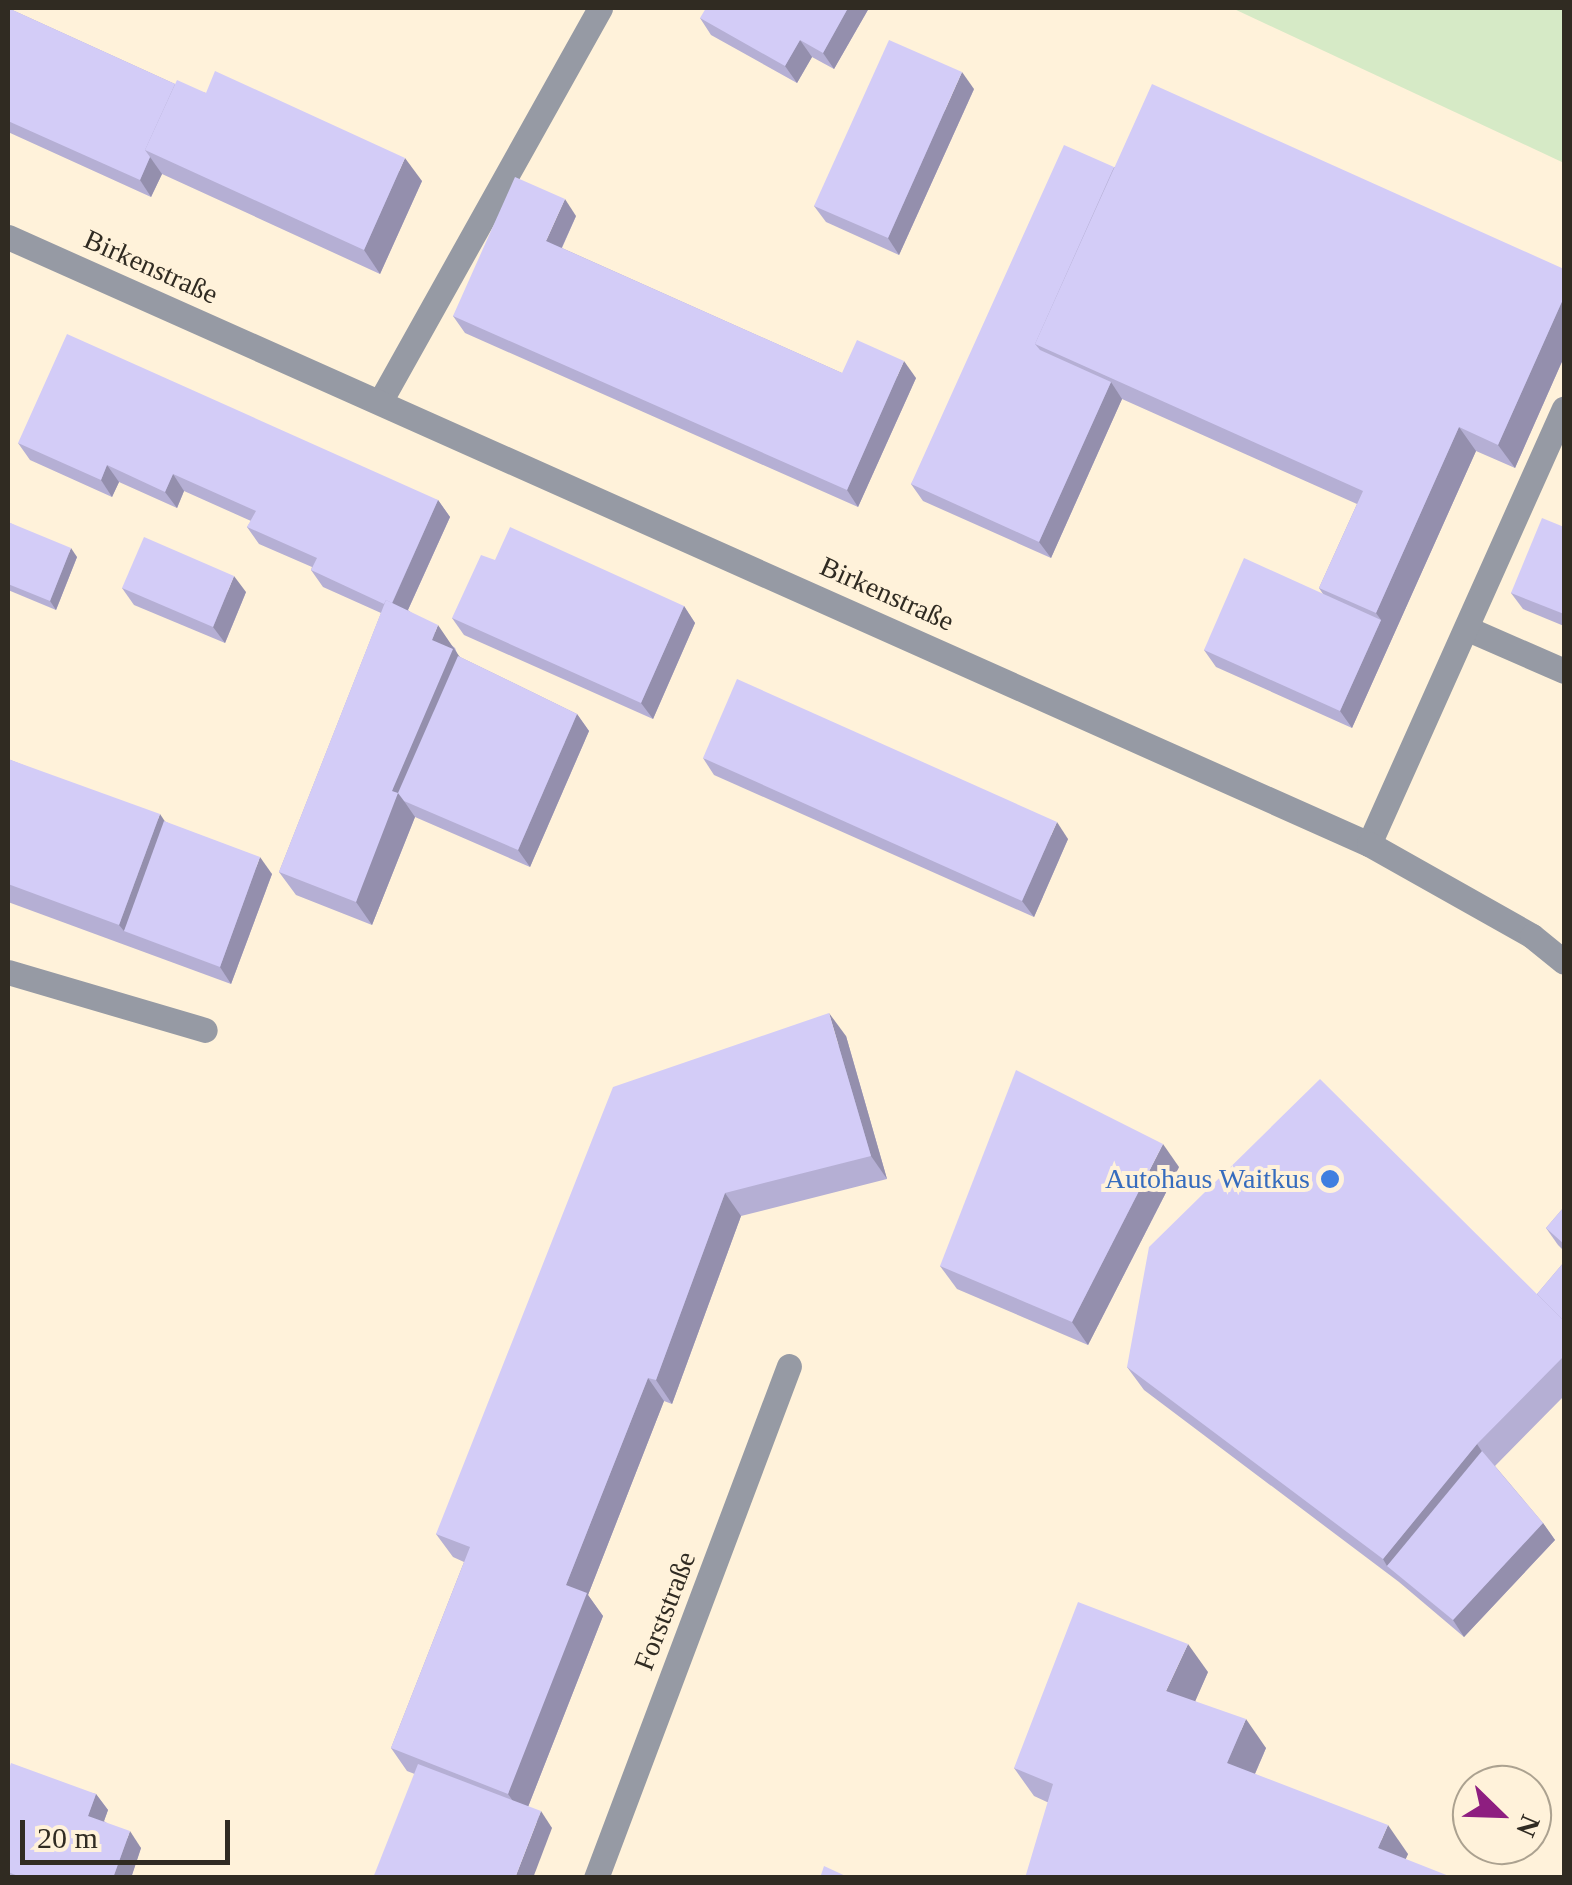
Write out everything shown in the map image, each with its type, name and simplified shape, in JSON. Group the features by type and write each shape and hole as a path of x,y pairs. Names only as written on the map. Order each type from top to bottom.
{"street":[{"path":"381,400 600,8"},
{"name":"Birkenstraße","path":"8,236 1369,844 1532,936 1564,962"},
{"path":"1369,844 1564,409"},
{"path":"1468,629 1564,671"},
{"path":"8,972 204,1030"},
{"name":"Forststraße","path":"596,1878 789,1366"}],"green space":[{"path":"1232,8 1564,8 1564,163"}],"building":[{"path":"8,8 175,84 145,150 150,157 140,180 8,121"},
{"path":"706,8 848,8 823,53 800,40 785,66 700,18"},
{"path":"889,40 962,72 888,238 814,206"},
{"path":"215,71 405,158 364,250 145,150 177,80 206,93"},
{"path":"1152,84 1564,269 1564,297 1498,445 1459,427 1376,613 1319,588 1363,491 1035,344"},
{"path":"1064,145 1114,167 1035,344 1040,350 1111,382 1039,542 911,484"},
{"path":"515,177 565,199 546,241 842,373 857,340 904,361 847,490 453,316"},
{"path":"67,334 438,500 392,603 386,600 384,604 311,570 317,558 247,527 256,511 173,474 165,492 107,465 101,480 18,443"},
{"path":"1542,518 1564,527 1564,614 1511,593"},
{"path":"8,522 71,548 50,601 8,584"},
{"path":"510,527 684,606 641,703 452,618 481,555 495,560"},
{"path":"144,537 234,576 213,627 122,588"},
{"path":"1244,558 1381,620 1340,711 1204,650"},
{"path":"386,600 438,625 432,640 453,649 392,791 398,793 356,902 279,872"},
{"path":"458,656 577,714 518,850 404,801 398,793"},
{"path":"737,679 1057,822 1022,901 703,758"},
{"path":"8,759 160,814 119,925 8,884"},
{"path":"164,821 260,857 220,967 124,931"},
{"path":"829,1013 871,1156 725,1193 656,1380 648,1378 566,1585 587,1593 508,1794 391,1748 470,1547 436,1534 613,1087"},
{"path":"1016,1070 1163,1144 1072,1322 940,1266"},
{"path":"1320,1079 1564,1321 1564,1356 1477,1444 1383,1559 1127,1367 1149,1247"},
{"path":"1564,1207 1564,1244 1546,1228"},
{"path":"1564,1262 1564,1321 1537,1294"},
{"path":"1482,1451 1543,1523 1453,1620 1387,1566"},
{"path":"1078,1602 1188,1644 1166,1691 1246,1719 1227,1763 1388,1825 1378,1848 1454,1878 1025,1878 1053,1784 1014,1768"},
{"path":"11,1763 96,1794 88,1816 130,1831 113,1878 23,1878 8,1872"},
{"path":"418,1764 541,1811 515,1878 373,1878"},
{"path":"824,1866 850,1878 820,1878"}],"place":[{"name":"Autohaus Waitkus","path":"1330,1179"}]}
